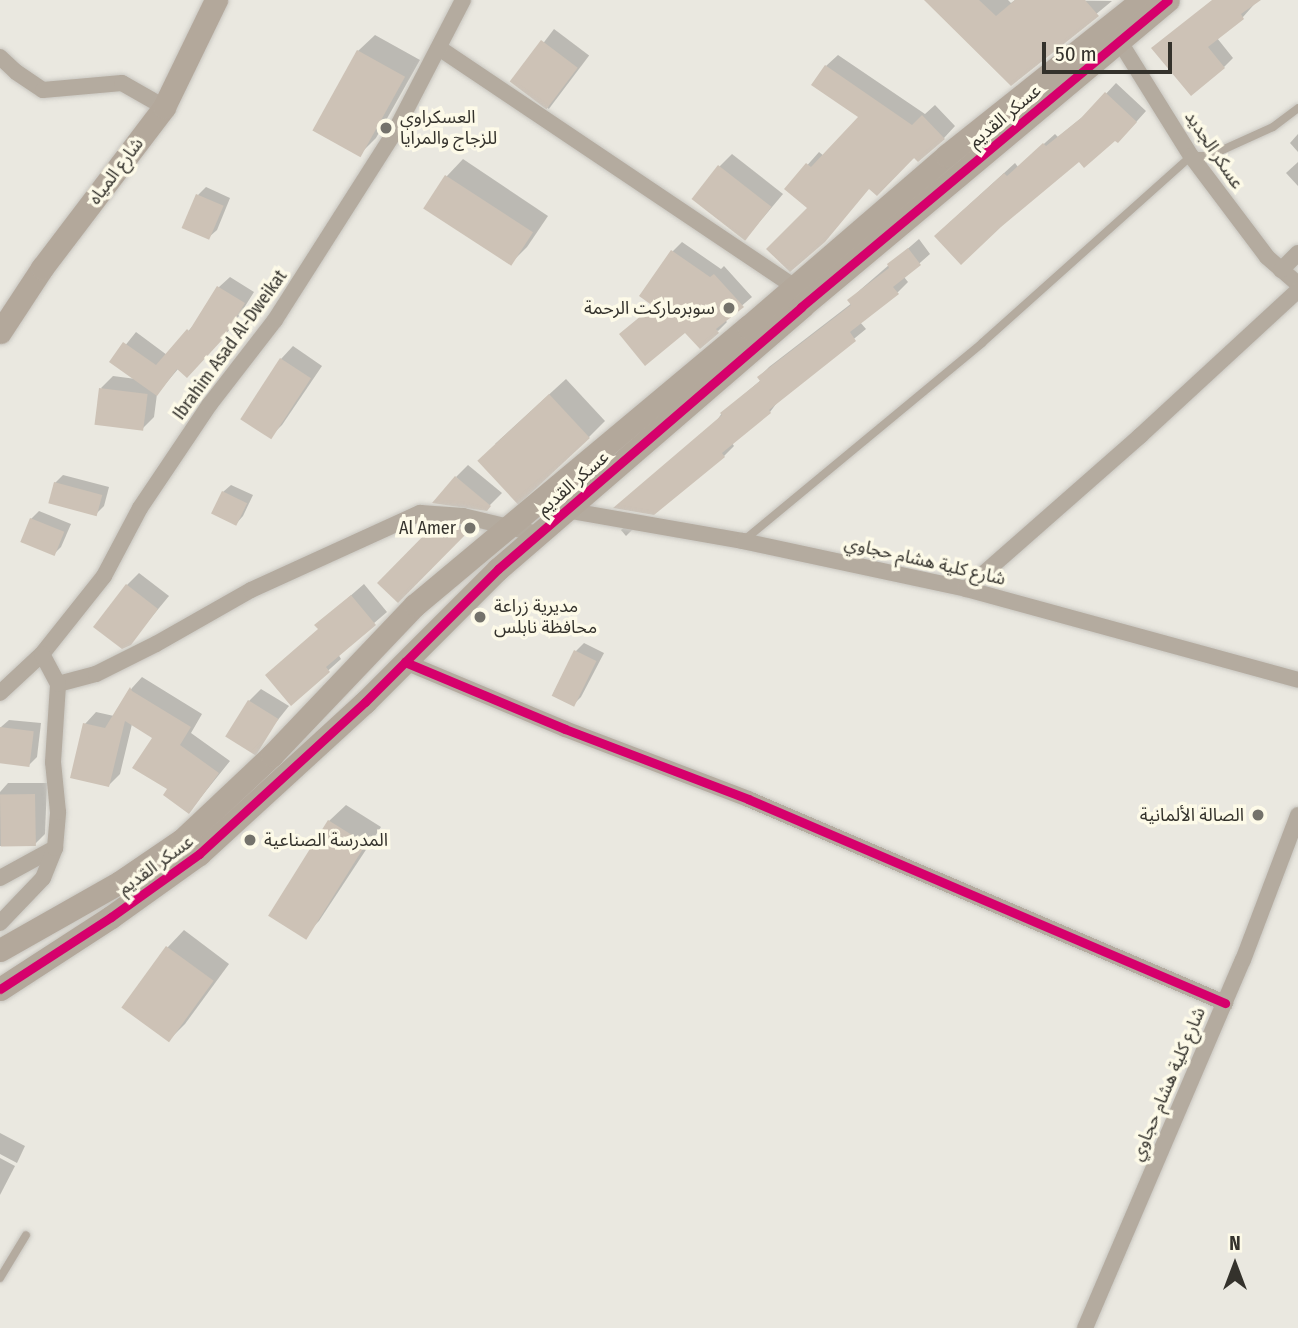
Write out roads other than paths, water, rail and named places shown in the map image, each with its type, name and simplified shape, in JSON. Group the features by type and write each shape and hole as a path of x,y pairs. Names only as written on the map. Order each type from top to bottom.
{"street":[{"name":"شارع المياه","path":"0,332 42,268 164,107 216,0"},
{"name":"Ibrahim Asad Al-Dweikat","path":"0,692 42,654 104,576 148,497 210,404 275,320 343,218 393,135 463,0"},
{"name":"عسكر القديم","path":"1114,33 1143,0"},
{"name":"عسكر القديم","path":"0,950 120,882 183,839 272,755 415,605 797,297 1114,33 1168,0"},
{"name":"عسكر الجديد","path":"1114,33 1191,156 1267,257 1298,284"},
{"path":"439,48 797,297"},
{"path":"0,57 16,72 43,90 122,83 164,107"},
{"path":"1281,270 1298,253"},
{"path":"966,589 1140,436 1298,290"},
{"name":"عسكر القديم","path":"0,989 111,917 199,854 405,662 498,569 567,510 797,297"},
{"name":"شارع كلية هشام حجاوي","path":"537,505 743,541 966,589 1298,680"},
{"path":"58,684 96,674 251,590 414,515 453,515 512,526 538,534"},
{"path":"0,923 43,878 55,848 58,812 53,762 58,684 42,654"},
{"path":"405,662 565,729 748,799 1225,1003"},
{"name":"شارع كلية هشام حجاوي","path":"1085,1328 1225,1003 1298,815"},
{"path":"0,878 55,848"}],"lane":[{"path":"743,541 982,343 1191,156 1209,156 1273,127 1298,108"},
{"path":"0,1278 26,1235"}],"place":[{"name":"العسكراوي للزجاج والمرايا","path":"386,128"},
{"name":"سوبرماركت الرحمة","path":"729,308"},
{"name":"Al Amer","path":"470,528"},
{"name":"مديرية زراعة محافظة نابلس","path":"480,617"},
{"name":"الصالة الألمانية","path":"1258,815"},
{"name":"المدرسة الصناعية","path":"250,840"}]}
